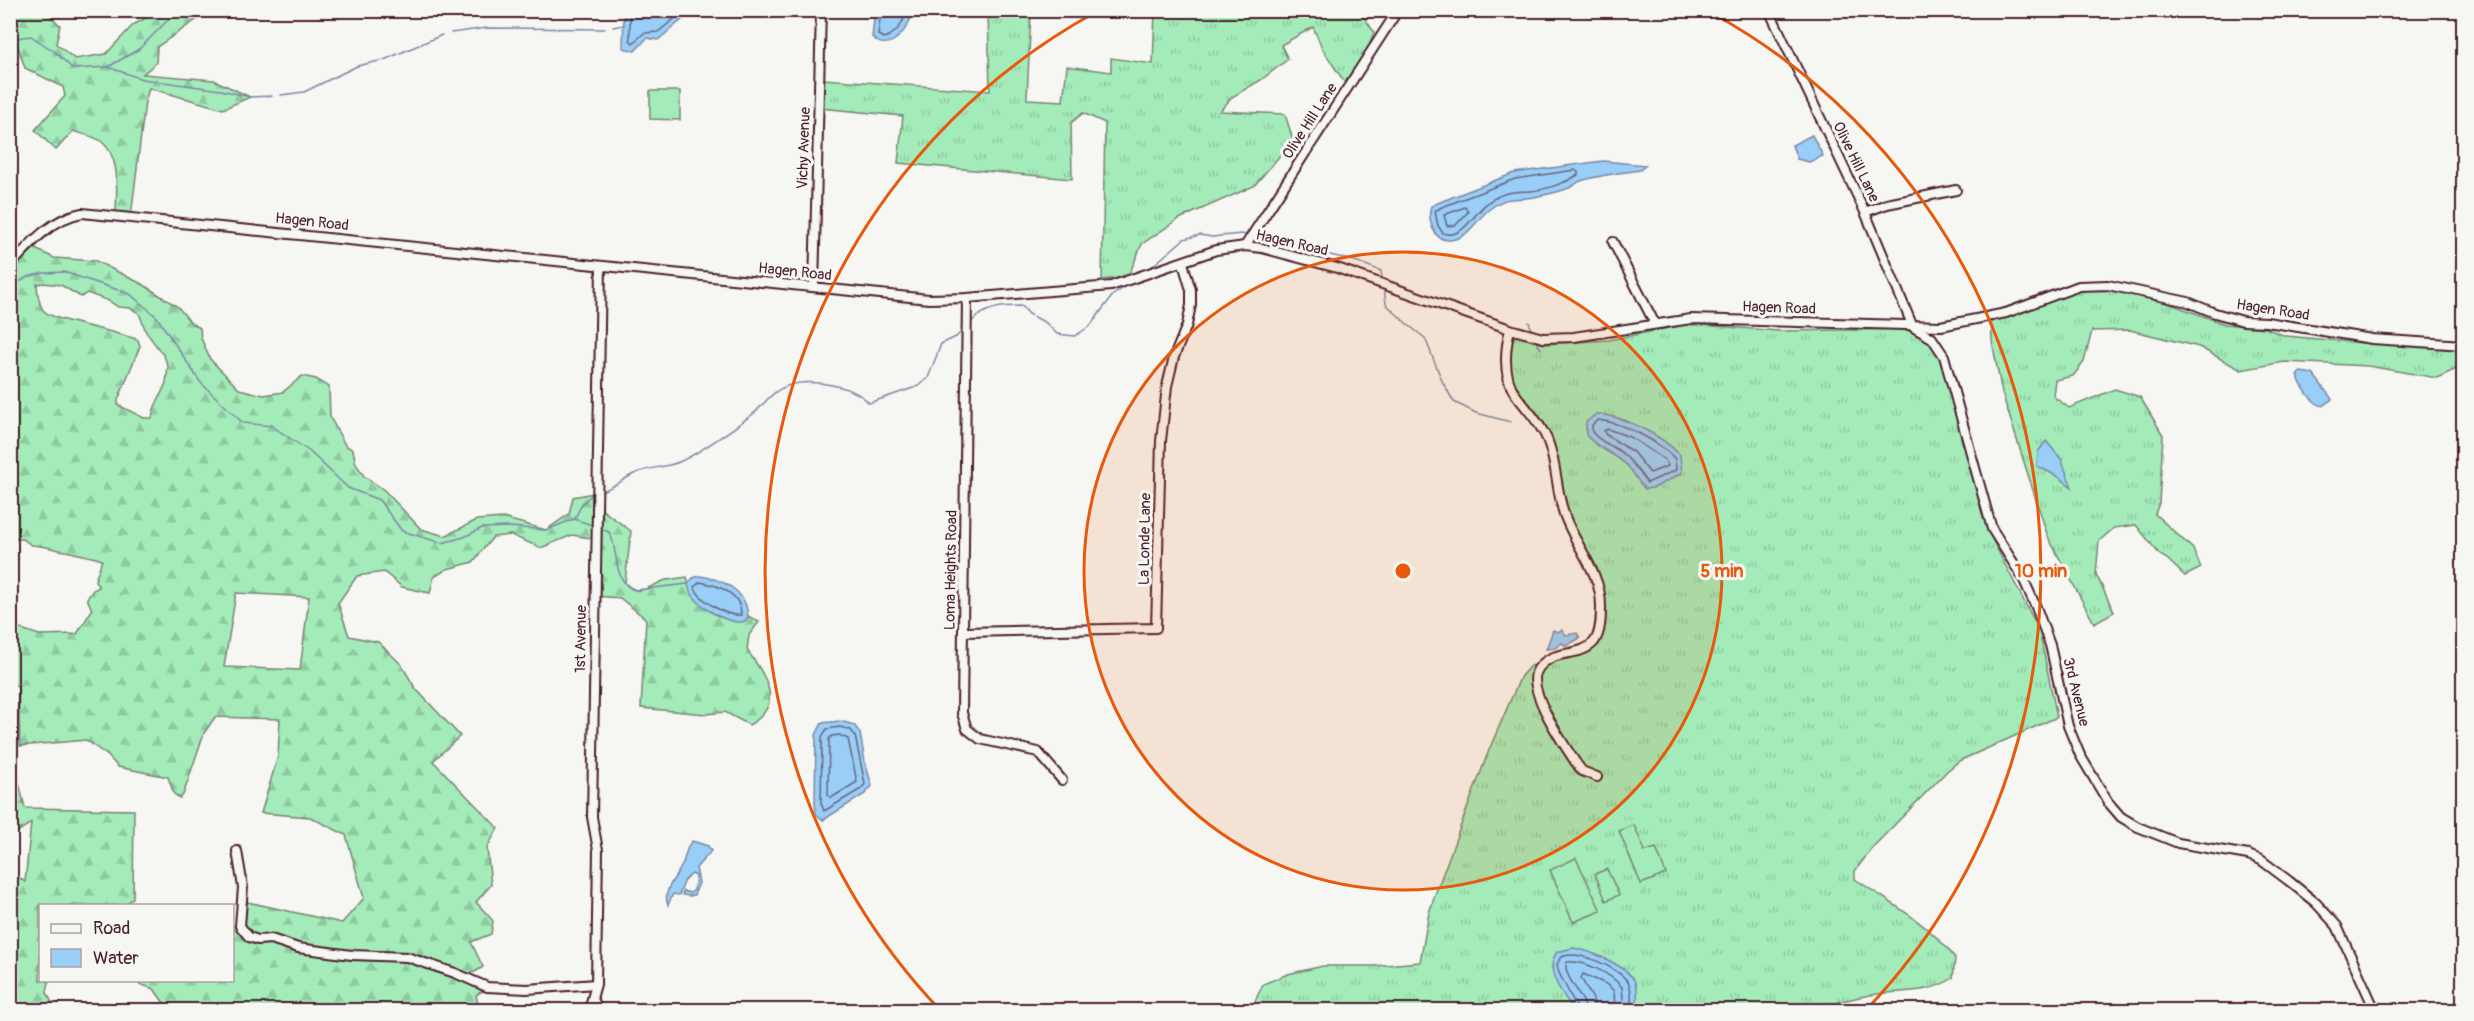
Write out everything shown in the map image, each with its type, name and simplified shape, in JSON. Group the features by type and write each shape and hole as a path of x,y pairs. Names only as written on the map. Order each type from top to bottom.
{"street":[{"name":"Vichy Avenue","path":"814,287 821,10"},
{"name":"Olive Hill Lane","path":"1245,246 1398,10"},
{"name":"Olive Hill Lane","path":"1769,10 1865,212 1913,327"},
{"path":"1865,212 1887,204 1956,190"},
{"name":"Hagen Road","path":"10,266 52,225 66,216 90,213 929,298 967,298 1111,286 1216,250 1245,246 1262,248 1337,268 1510,329 1540,337 1574,337 1690,319 1714,318 1913,327 1941,326 2006,313 2079,286 2108,285 2188,302 2243,321 2267,322 2372,339 2463,345"},
{"path":"1613,242 1655,324"},
{"name":"La Londe Lane","path":"963,632 1156,628 1161,441 1167,386 1172,364 1187,325 1191,302 1191,290 1183,263"},
{"name":"1st Avenue","path":"589,1011 596,984 598,850 592,817 601,266"},
{"name":"Loma Heights Road","path":"967,298 962,713 967,729 980,739 1038,752 1062,780"},
{"name":"3rd Avenue","path":"1913,327 1932,338 1944,356 1992,529 2022,578 2036,607 2050,645 2068,726 2080,755 2108,802 2121,817 2138,827 2178,843 2248,855 2261,860 2283,876 2316,903 2337,926 2375,1011"},
{"path":"1510,329 1506,355 1508,377 1515,395 1535,417 1547,439 1565,516 1594,576 1601,604 1599,630 1593,642 1581,650 1556,656 1542,665 1535,678 1537,692 1577,764 1582,771 1597,777"},
{"path":"237,852 243,887 240,926 249,937 258,940 271,939 306,949 352,955 407,957 487,987 527,989 596,984"},
{"path":"593,999 598,1011"}],"green space":[{"path":"22,11 45,11 60,25 56,44 75,59 106,54 133,25 158,11 209,11 157,47 156,63 143,74 214,80 250,97 223,109 149,88 145,102 131,217 116,215 115,166 108,148 91,136 73,131 56,150 35,130 65,96 63,87 25,68 16,41 11,42 11,20"},
{"path":"988,11 1031,11 1027,99 1063,101 1067,66 1111,72 1111,58 1153,64 1155,11 1360,11 1374,32 1365,59 1345,83 1323,50 1313,27 1281,45 1288,59 1261,80 1232,97 1220,111 1285,114 1293,140 1254,186 1179,219 1142,244 1128,277 1102,280 1105,123 1083,113 1071,123 1072,179 898,163 903,116 820,108 823,79 990,91"},
{"path":"650,91 680,91 680,120 650,119"},
{"path":"29,246 54,258 96,261 144,285 178,307 191,323 200,328 201,338 210,359 239,389 264,395 283,392 302,376 316,379 329,387 330,417 345,445 353,450 356,464 364,476 384,490 421,529 445,536 477,520 503,518 546,530 569,514 573,497 593,493 597,506 631,531 625,583 630,588 640,590 666,580 687,577 694,595 700,602 743,621 748,616 759,622 749,635 747,650 765,679 769,689 769,699 767,708 749,725 725,712 706,714 641,708 646,619 620,598 595,596 596,539 572,535 541,548 511,535 493,537 473,562 447,569 434,577 430,593 402,587 384,572 357,576 338,603 349,636 378,642 401,664 415,688 460,736 433,761 498,828 487,848 491,885 476,902 493,921 491,934 471,942 483,967 475,972 457,975 484,990 476,995 479,1010 426,1007 422,1010 157,1010 164,1003 154,989 138,982 234,982 234,927 241,931 243,901 342,923 364,898 346,835 310,817 261,813 278,756 280,719 215,717 204,733 180,798 174,794 168,777 118,767 108,756 86,740 20,746 18,686 11,684 10,625 39,635 77,634 92,610 87,598 93,590 99,587 95,581 102,560 31,545 23,539 11,539 11,266","holes":["37,284 61,285 81,297 87,293 118,307 130,308 139,313 146,332 164,356 168,366 166,383 152,418 144,418 118,405 140,346 138,340 60,319 44,311","236,593 309,597 300,670 224,667"]},
{"path":"2077,288 2125,291 2154,298 2225,324 2265,328 2286,336 2373,344 2463,346 2463,366 2437,378 2368,366 2284,362 2241,370 2199,347 2130,330 2092,331 2084,362 2073,376 2055,380 2053,396 2069,408 2115,389 2140,397 2163,435 2159,503 2155,514 2193,549 2201,568 2185,576 2160,555 2136,525 2114,528 2099,541 2096,574 2114,612 2094,623 2048,537 2002,393 1992,341 1991,313 2044,293 2070,292"},
{"path":"1689,324 1779,331 1914,329 1920,332 1939,353 1993,541 2039,630 2057,717 1959,761 1872,848 1855,871 1855,879 1908,914 1945,946 1955,958 1953,978 1924,990 1864,996 1812,1010 1251,1010 1263,984 1288,974 1323,966 1374,966 1420,962 1429,913 1436,892 1489,750 1521,676 1530,666 1581,656 1599,644 1606,619 1604,599 1571,519 1547,430 1520,397 1512,382 1508,358 1513,334 1545,344 1609,340"},
{"path":"19,783 25,808 134,810 133,898 126,904 39,904 39,982 49,982 47,993 56,1010 21,1010 11,991 11,919 13,920 18,909 11,901 11,871 25,882 31,823 11,836 11,794"},
{"path":"1634,825 1645,851 1643,852 1656,848 1666,874 1641,884 1619,831"},
{"path":"1576,858 1601,911 1573,922 1550,870"},
{"path":"1607,869 1619,895 1606,901 1595,874"}],"water":[{"path":"624,10 707,11 683,19 658,40 647,38 635,51 623,48"},
{"path":"875,10 913,11 908,25 898,38 885,43 872,37"},
{"path":"1812,135 1823,156 1809,162 1797,159 1792,145"},
{"path":"1603,161 1646,165 1640,170 1581,181 1569,188 1552,193 1503,201 1486,212 1467,233 1456,239 1443,239 1432,228 1431,206 1514,173"},
{"path":"2301,372 2313,374 2332,399 2323,406 2315,402 2307,394 2297,375"},
{"path":"1596,414 1630,422 1653,434 1680,455 1682,473 1654,488 1645,489 1627,466 1586,435 1586,422"},
{"path":"2046,441 2061,459 2072,487 2037,466 2038,452"},
{"path":"700,576 725,583 738,593 747,608 748,617 745,621 738,622 720,617 710,612 695,598 688,584 693,578"},
{"path":"1553,630 1557,632 1562,630 1566,635 1577,633 1580,638 1566,646 1562,643 1555,648 1546,649"},
{"path":"840,721 854,725 860,733 872,786 865,794 823,820 816,814 815,803 816,735 822,723"},
{"path":"692,841 708,846 711,851 696,868 699,883 694,895 682,895 683,891 690,893 694,890 696,876 692,874 685,880 679,895 673,894 668,905 668,890"},
{"path":"1573,948 1607,960 1625,970 1635,982 1638,996 1637,1010 1574,1010 1556,982 1552,967 1557,952"}],"waterway":[{"path":"10,39 31,36 55,52 73,69 108,67 139,49 178,10"},
{"path":"613,27 624,25"},
{"path":"451,33 487,28 605,29"},
{"path":"281,95 304,92 357,66 384,60 442,35"},
{"path":"108,67 142,79 221,90 250,97 272,96"},
{"path":"1149,269 1184,239 1200,235 1212,237 1247,235"},
{"path":"1256,237 1355,261 1381,271 1382,279"},
{"path":"10,288 27,277 64,272 130,294 157,317 201,383 243,423 272,426 310,452 348,488 379,500 402,531 442,543 464,537 482,528 510,527 546,530 574,519 592,525"},
{"path":"971,322 982,313 995,308 1022,306 1029,314 1046,323 1057,334 1075,336 1090,326 1113,295 1125,287"},
{"path":"1384,288 1386,304 1425,338 1443,383 1454,402 1476,413 1511,422"},
{"path":"1529,322 1533,333"},
{"path":"601,491 639,472 674,464 687,458 749,417 771,396 787,386 807,383 831,385 853,392 869,403 916,387 928,378 941,344 956,337 963,330"},
{"path":"1535,340 1541,349"},
{"path":"575,518 582,504 593,493"},
{"path":"601,529 609,532 619,573 628,586 636,590 688,584"}]}
